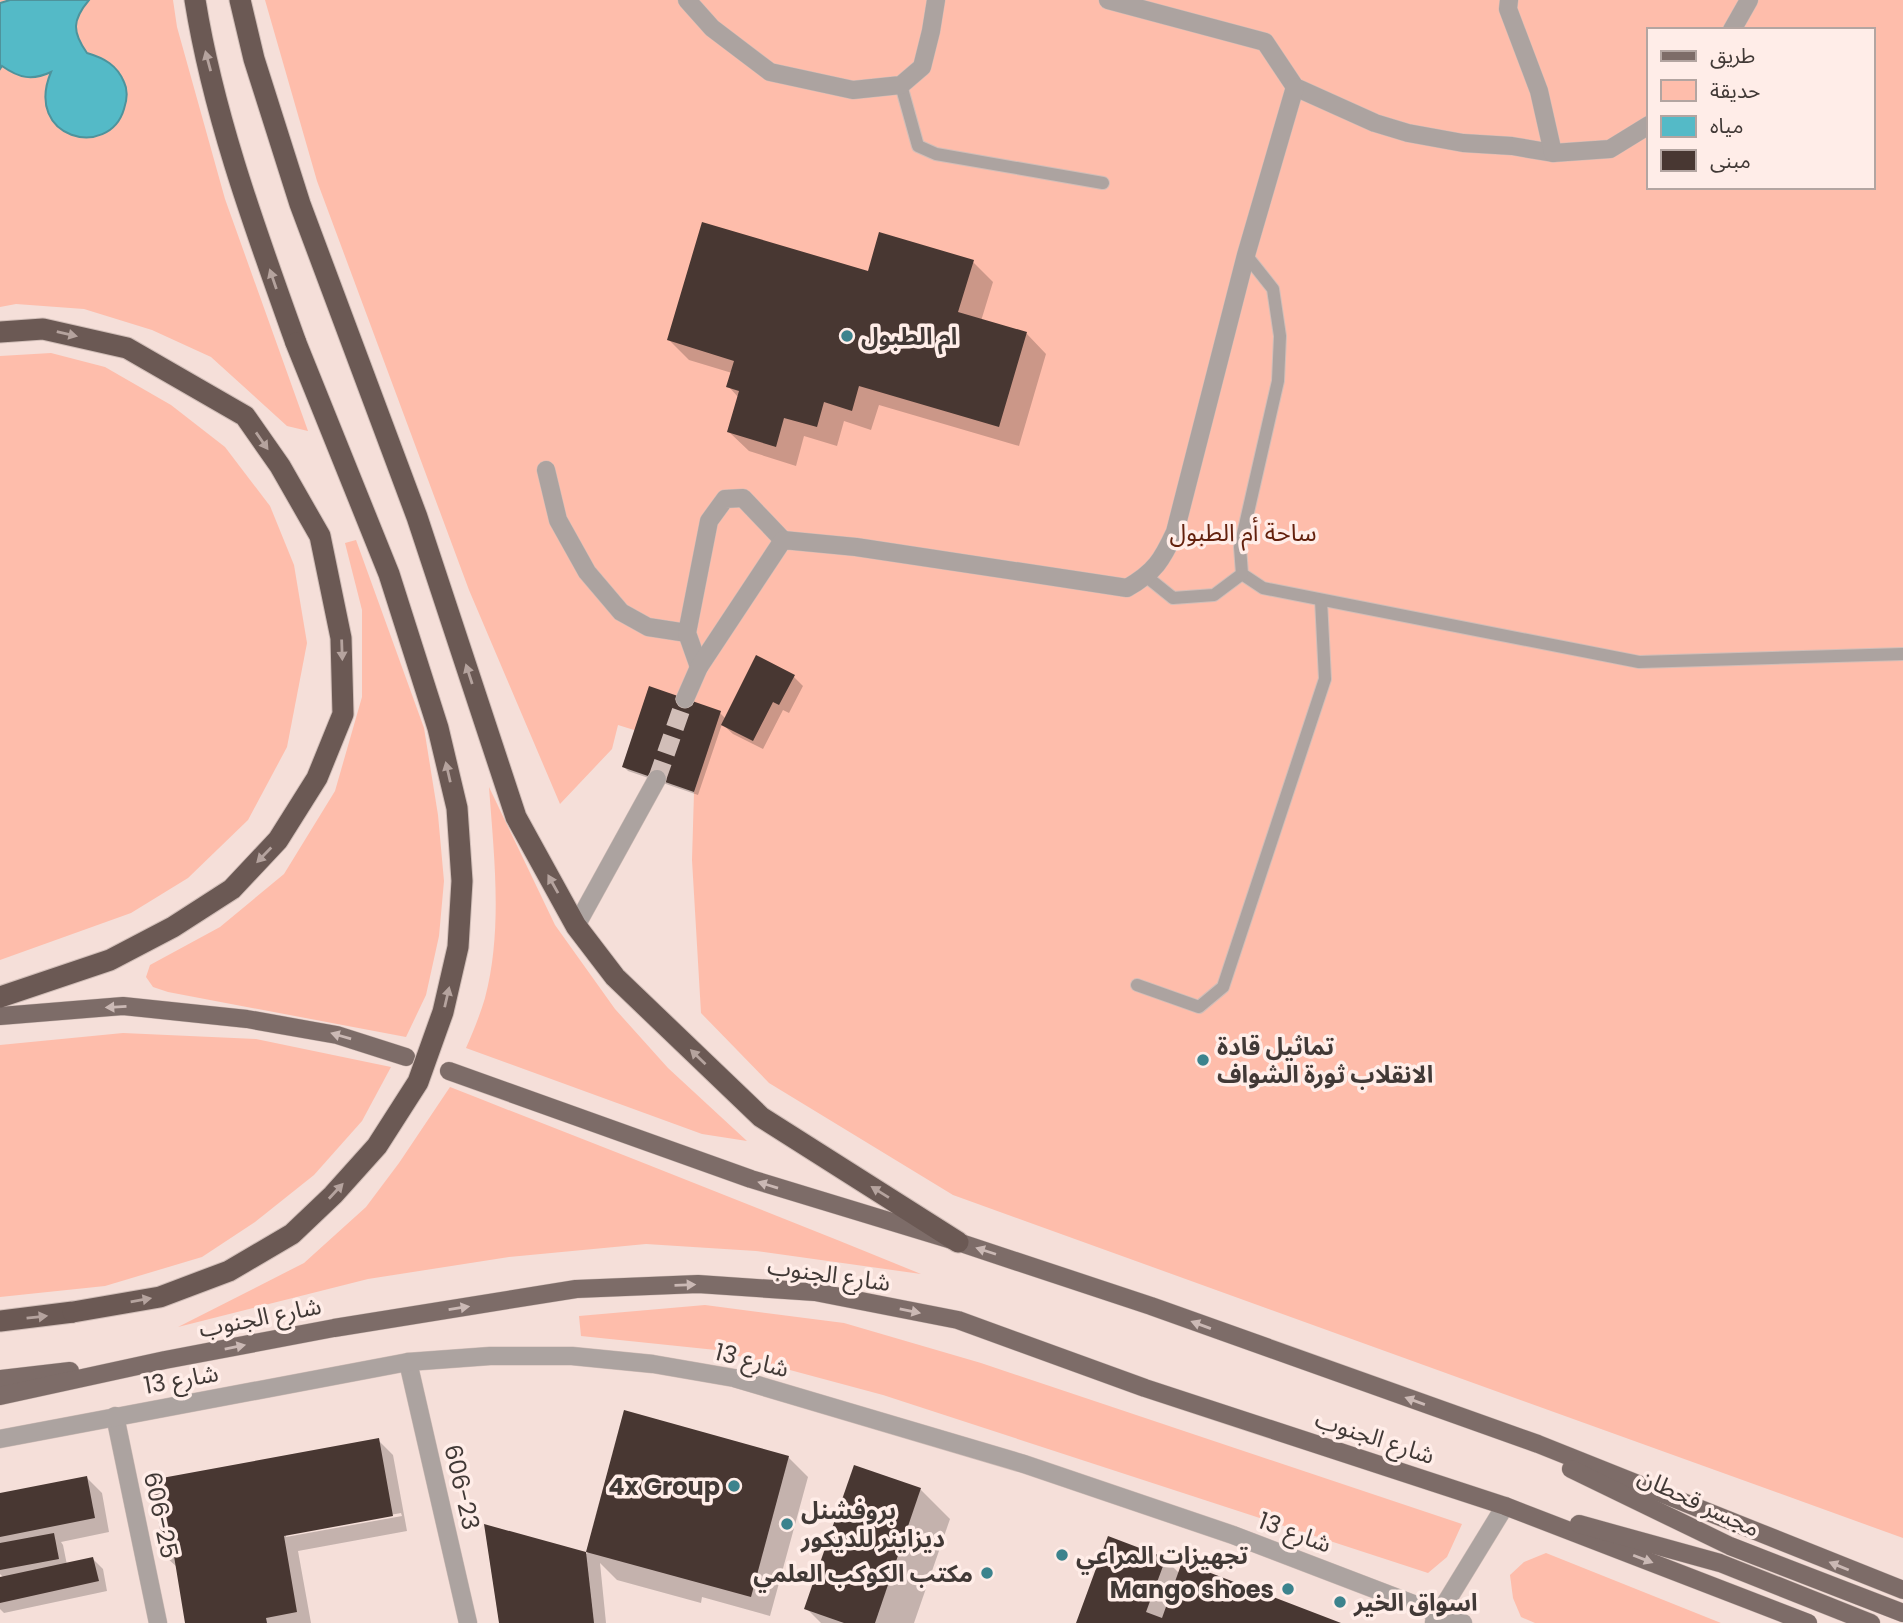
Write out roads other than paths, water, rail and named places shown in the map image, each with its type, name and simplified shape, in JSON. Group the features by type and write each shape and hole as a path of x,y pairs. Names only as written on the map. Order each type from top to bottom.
{"highway":[{"path":"0,1321 160,1297 229,1271 292,1234 333,1195 377,1146 418,1082 443,1012 458,947 462,881 457,808 438,728 389,575 296,343 240,186 200,32 195,0"},
{"path":"240,0 254,59 300,204 417,517 516,817 576,926 615,977 761,1117 958,1242"},
{"path":"0,332 43,329 127,348 245,416 281,466 320,536 341,638 343,714 317,778 278,840 232,888 173,928 110,960 0,997"}],"main road":[{"path":"0,1016 123,1006 247,1018 337,1035 406,1057"},
{"name":"شارع الجنوب","path":"449,1071 751,1179 958,1242 1151,1306 1480,1424"},
{"name":"شارع الجنوب","path":"0,1396 165,1360 334,1328 576,1289 698,1284 815,1292 958,1320 1145,1388 1464,1492"},
{"name":"شارع الجنوب","path":"0,1379 165,1360"},
{"path":"1480,1424 1538,1444 1903,1590"},
{"name":"مجسر قحطان","path":"1480,1424 1730,1546 1903,1613"},
{"path":"1464,1492 1808,1623"},
{"name":"مجسر قحطان","path":"1464,1492 1720,1563 1871,1623"}],"street":[{"path":"687,0 712,28 770,72 853,90 901,85 922,67 936,0"},
{"path":"1108,0 1265,42 1295,87 1363,118 1408,133 1553,153 1610,149 1647,126"},
{"path":"1509,0 1508,9 1539,91 1553,153"},
{"path":"1733,28 1749,0"},
{"path":"699,667 687,633 709,521 725,499 743,498 783,540 856,547 1127,587 1147,577 1162,560 1175,532 1246,255 1295,87"},
{"path":"546,470 558,520 587,572 621,612 648,627 687,633"},
{"path":"685,699 699,667 783,540"},
{"path":"576,926 657,779"},
{"name":"شارع 13","path":"0,1439 408,1362 490,1356 572,1356 653,1364 734,1378 919,1431 1077,1481 1233,1535 1436,1618 1463,1623"},
{"name":"606-23","path":"408,1362 468,1623"},
{"name":"606-25","path":"115,1416 158,1623"},
{"path":"1436,1618 1505,1506"}],"lane":[{"path":"901,85 918,146 936,154 1103,183"},
{"path":"1242,574 1240,547 1279,381 1280,336 1273,289 1246,255"},
{"path":"1147,577 1172,598 1214,595 1242,574"},
{"path":"1242,574 1263,588 1639,662 1903,654"},
{"path":"1137,985 1199,1007 1223,987 1325,679 1321,600"}],"water":[{"path":"10,0 89,0 77,20 79,39 87,53 99,57 118,71 127,92 124,109 115,125 102,134 87,137 71,135 58,127 48,113 45,95 51,72 38,77 26,77 2,66 0,69 0,3"}],"tunnel":[{"path":"657,779 685,699"}],"place":[{"name":"ام الطبول","path":"847,336"},
{"name":"تماثيل قادة الانقلاب ثورة الشواف","path":"1203,1060"},
{"name":"4x Group","path":"734,1486"},
{"name":"بروفشنل ديزاينر للديكور","path":"787,1524"},
{"name":"تجهيزات المراعي","path":"1062,1555"},
{"name":"مكتب الكوكب العلمي","path":"987,1573"},
{"name":"Mango shoes","path":"1288,1589"},
{"name":"اسواق الخير","path":"1340,1602"}],"park label":[{"name":"ساحة أم الطبول","path":"1243,532"}]}
